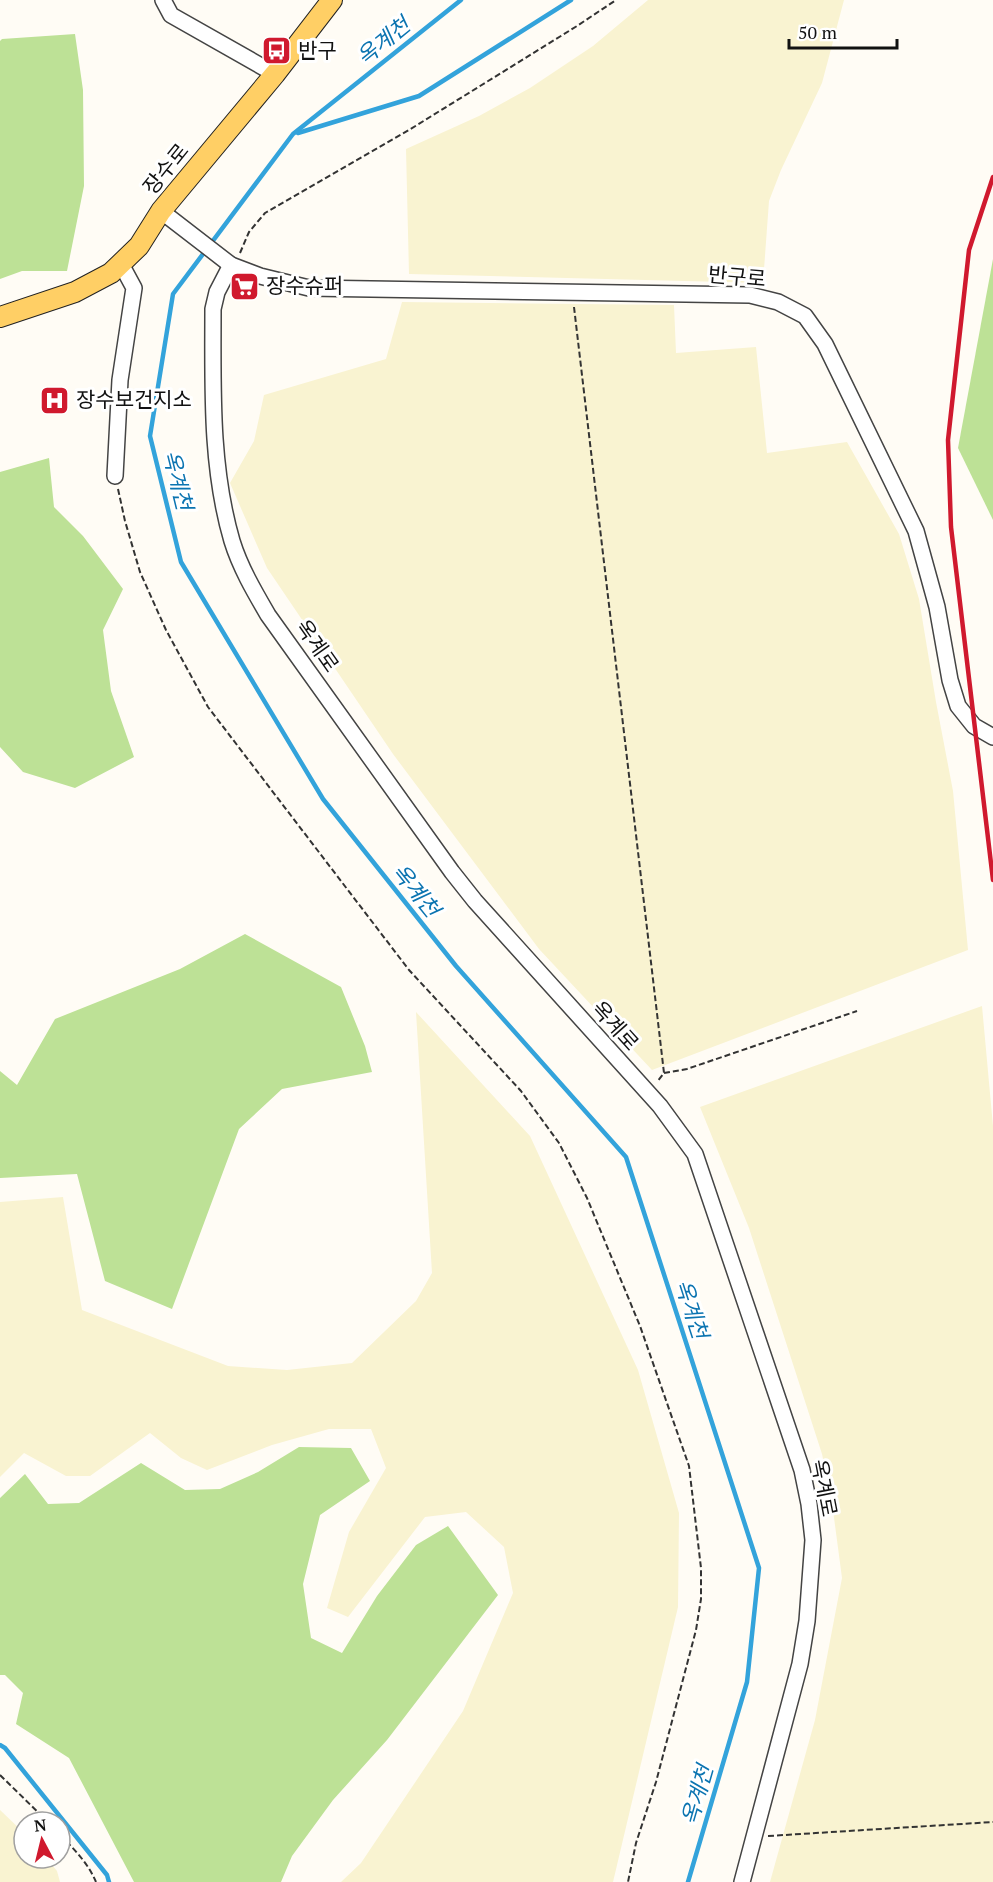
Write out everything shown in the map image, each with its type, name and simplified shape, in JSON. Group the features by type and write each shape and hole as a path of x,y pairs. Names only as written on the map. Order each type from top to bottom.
{"main road":[{"name":"장수로","path":"0,317 75,292 111,273 140,246 161,211 275,74 332,0"}],"street":[{"path":"163,0 171,15 275,74"},
{"name":"반구로","path":"161,211 231,265 260,276 309,288 750,295 778,302 805,316 825,344 916,531 938,607 950,680 958,706 974,726 993,736"},
{"path":"115,476 120,380 134,288 121,264"},
{"name":"옥계로","path":"231,265 217,292 213,309 215,453 232,542 248,581 268,615 452,872 483,910 648,1094 677,1128 695,1154 802,1470 813,1540 807,1622 800,1664 742,1882"}],"path":[{"path":"231,265 238,257 249,232 265,213 409,130 578,26 616,0"},
{"path":"572,292 664,1073"},
{"path":"115,476 140,572 166,630 208,707 409,970 521,1091 559,1143 586,1198 640,1326 689,1466 701,1568 701,1599 696,1630 656,1782 636,1843 628,1882"},
{"path":"648,1094 664,1073 687,1069 857,1011"},
{"path":"0,1775 36,1810"},
{"path":"754,1837 993,1822"},
{"path":"72,1848 92,1873 96,1882"}],"shaded area":[{"path":"648,0 844,0 822,83 769,201 763,283 409,274 406,149 479,116 530,88 593,46"},
{"path":"402,302 674,305 676,353 756,347 767,453 847,442 899,534 919,599 953,791 968,950 652,1070 539,949 393,754 267,568 230,483 254,441 264,395 386,359"},
{"path":"982,1006 993,1126 993,1882 770,1882 815,1720 842,1578 831,1495 822,1454 749,1228 700,1107"},
{"path":"416,1012 530,1136 638,1370 679,1513 678,1607 613,1882 341,1882 361,1863 463,1711 513,1593 504,1547 466,1512 425,1517 348,1617 327,1608 349,1532 386,1468 371,1429 329,1429 272,1445 207,1470 181,1458 150,1433 90,1476 66,1476 24,1453 0,1477 0,1202 63,1197 82,1310 228,1366 287,1370 352,1363 416,1301 432,1273"},
{"path":"0,1810 12,1822 12,1870 56,1870 60,1882 0,1882"}],"green space":[{"path":"75,34 83,90 84,186 67,271 22,271 0,279 0,41 2,39"},
{"path":"993,259 993,520 958,448"},
{"path":"49,458 54,507 83,536 123,589 103,630 111,691 134,757 75,788 23,772 0,747 0,472"},
{"path":"245,934 341,987 365,1046 372,1072 282,1089 239,1129 172,1309 105,1281 77,1174 0,1178 0,1071 17,1085 55,1019 180,969"},
{"path":"299,1447 351,1448 370,1481 320,1515 303,1584 311,1638 342,1653 377,1596 416,1545 448,1526 498,1595 387,1740 333,1800 292,1856 281,1882 134,1882 69,1758 16,1724 23,1693 5,1675 0,1675 0,1498 25,1474 48,1504 79,1503 141,1463 185,1490 220,1489 258,1472"}],"waterway":[{"name":"옥계천","path":"461,0 293,134 173,294 150,436 181,562 323,799 456,966 626,1157 759,1568 747,1682 688,1882"},
{"path":"298,133 419,96 571,0"},
{"path":"0,1745 5,1748 107,1875 109,1882"}],"railway":[{"path":"993,177 969,250 948,440 951,527 993,880"}],"place":[{"name":"반구","path":"277,51"},
{"name":"장수슈퍼","path":"245,286"},
{"name":"장수보건지소","path":"55,400"}]}
